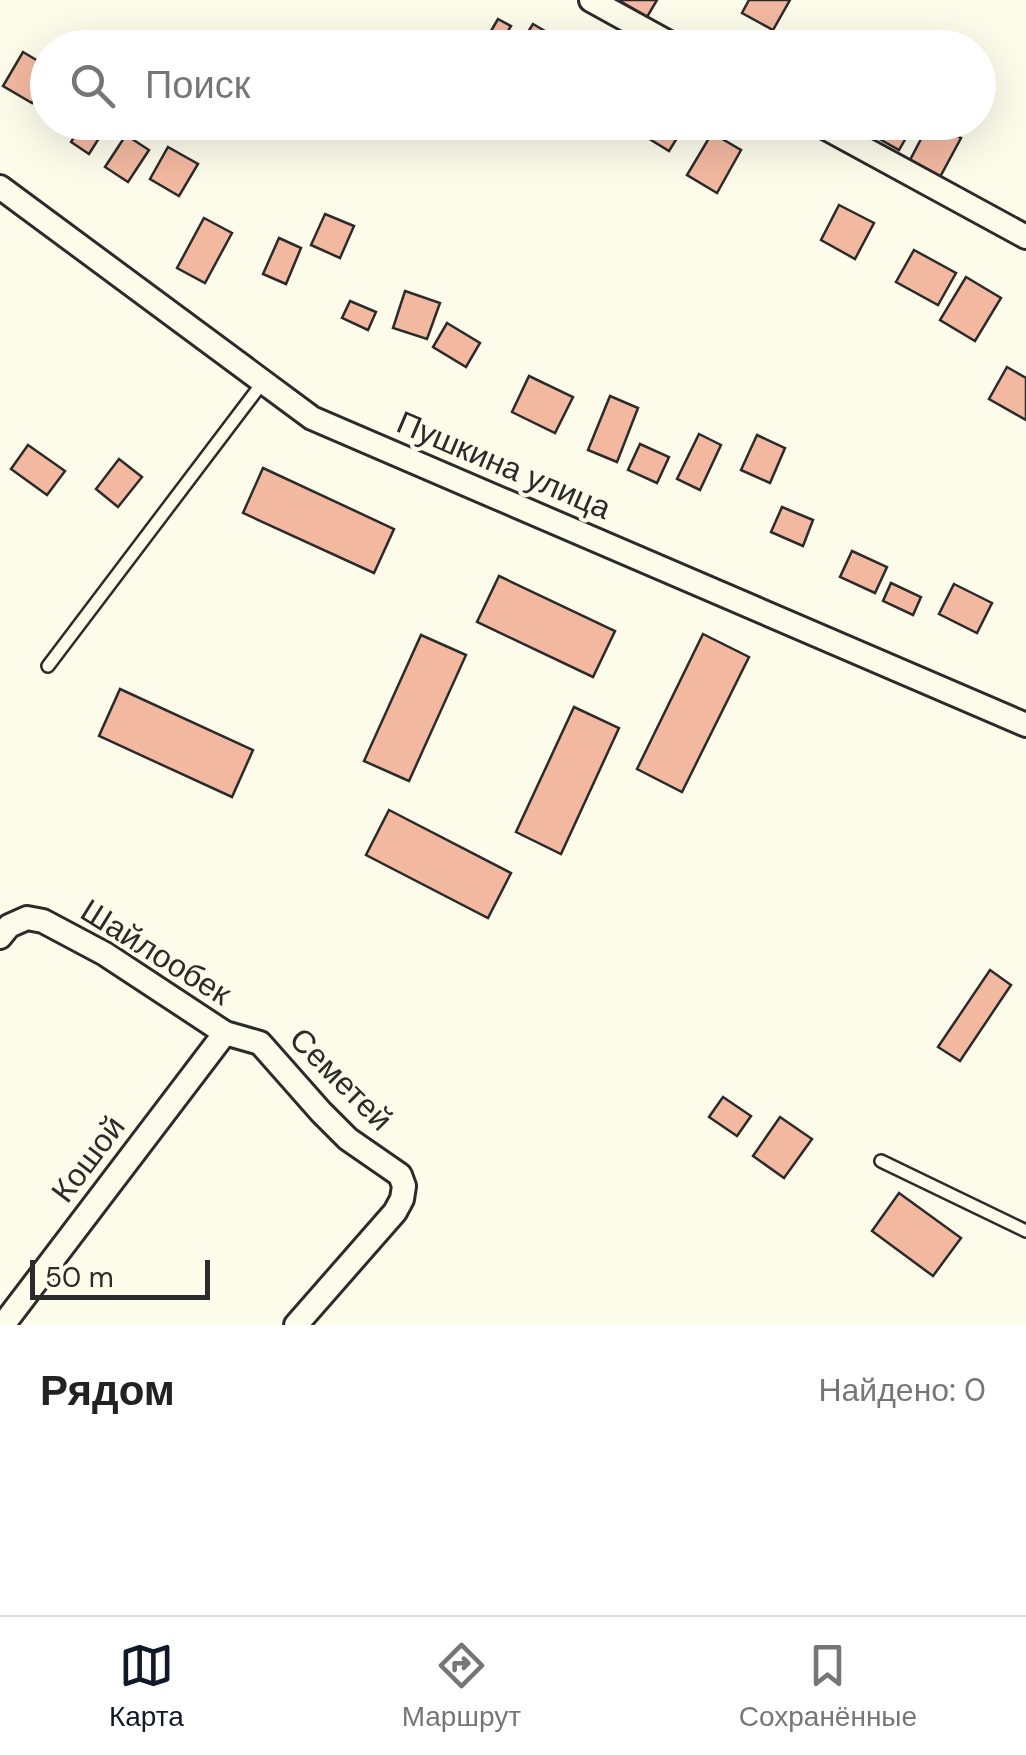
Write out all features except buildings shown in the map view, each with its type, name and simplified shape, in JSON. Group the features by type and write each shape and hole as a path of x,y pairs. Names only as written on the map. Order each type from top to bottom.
{"street":[{"path":"591,0 645,30"},
{"path":"848,140 1026,238"},
{"name":"Пушкина улица","path":"0,188 312,418 1026,724"},
{"name":"Шайлообек","path":"0,937 9,926 27,918 44,921 106,954 225,1033"},
{"name":"Кошой","path":"3,1325 225,1033"},
{"name":"Семетей","path":"225,1033 260,1043 321,1112 348,1138 400,1175 404,1186 394,1212 296,1325"}],"lane":[{"path":"48,666 263,382"},
{"path":"881,1161 1026,1231"}]}
